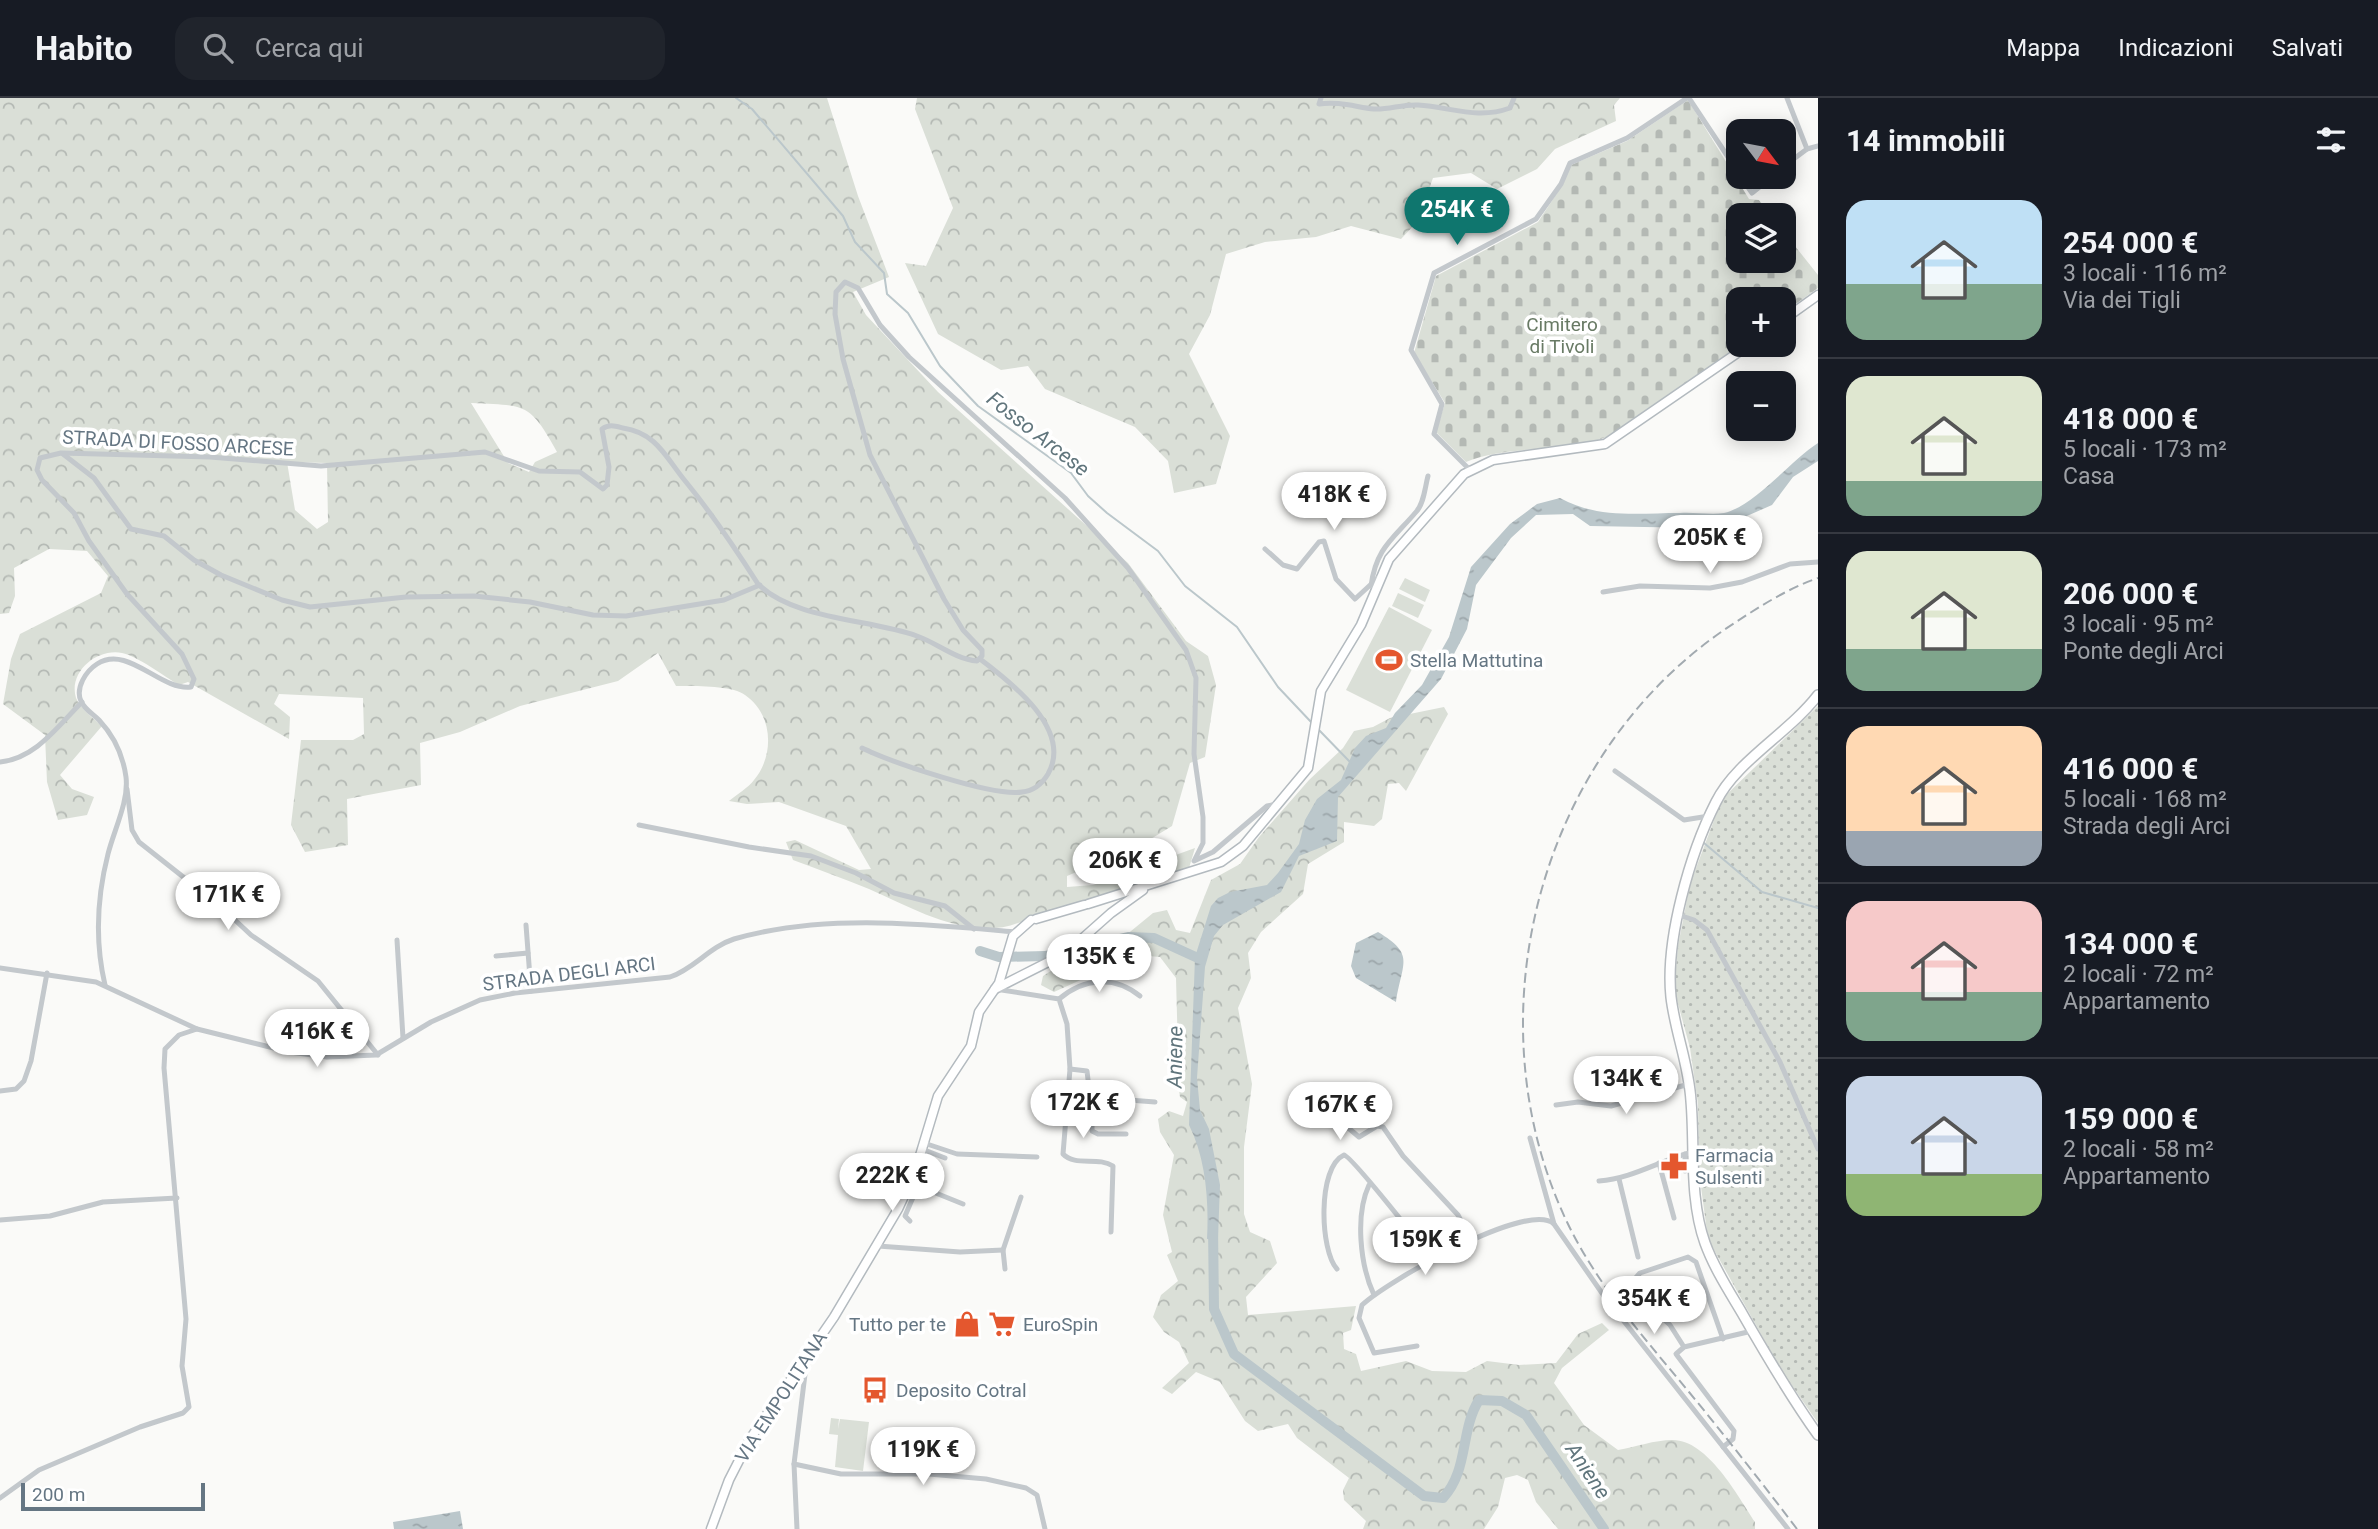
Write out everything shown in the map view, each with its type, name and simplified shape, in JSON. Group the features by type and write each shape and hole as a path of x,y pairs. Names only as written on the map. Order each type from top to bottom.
{"main road":[{"path":"1796,311 1818,295"},
{"path":"1014,935 1033,920 1231,858 1308,768 1320,694 1363,621 1380,576 1405,538 1470,470 1496,460 1608,443 1732,357"},
{"path":"1818,695 1794,723 1732,779 1709,816 1679,915 1670,989 1689,1084 1689,1153 1705,1243 1752,1331 1818,1435"},
{"path":"995,989 1066,953 1111,914 1151,885"},
{"path":"1105,899 1112,904 1111,914"},
{"name":"VIA EMPOLITANA","path":"711,1529 744,1450 877,1246 913,1184 938,1096 970,1047 981,1008 995,989 1014,935"},
{"path":"1003,970 1010,977 1019,978"}],"street":[{"path":"1321,98 1320,104 1331,102 1379,110 1393,105 1416,105 1479,115 1510,108 1514,98"},
{"path":"1470,470 1434,434 1442,404 1411,350 1434,273 1536,219 1561,184 1570,163 1627,138 1688,98 1726,154"},
{"path":"1787,98 1807,149"},
{"path":"1796,157 1807,149 1818,146"},
{"name":"STRADA DI FOSSO ARCESE","path":"980,659 982,650 963,630 944,599 883,485 867,447 844,363 836,318 835,295 843,283 858,288 880,325 918,366 1065,498 1128,568 1186,650 1195,674 1194,754 1203,817 1203,843 1195,861 1219,848 1267,806 1277,804"},
{"name":"STRADA DI FOSSO ARCESE","path":"82,702 80,691 85,677 104,661 130,663 185,688 192,686 194,679 178,650 124,590 89,541 74,513 40,478 37,467 40,458 61,453 200,457 333,466 485,452 539,471 580,472 603,489 607,485 609,470 602,429 609,426 628,429 652,439 668,455 713,513 760,585 775,596 809,610 914,635 961,657 975,661 980,659"},
{"path":"61,453 94,478 121,518 133,530 161,535 220,575 303,606 329,607 420,596 474,596 530,601 593,615 632,616 729,599 760,585"},
{"path":"1371,586 1373,570 1388,539 1417,512 1428,476"},
{"path":"1265,550 1283,565 1297,569 1322,541 1327,545 1336,579 1352,597 1359,598 1380,576"},
{"path":"1603,592 1640,586 1712,588 1790,565 1818,562"},
{"name":"STRADA DI FOSSO ARCESE","path":"862,748 895,762 1002,792 1024,792 1037,786 1047,776 1054,760 1052,734 1014,688 980,659"},
{"path":"0,762 19,759 32,752 82,702 116,743 127,786 132,830 139,842 220,906 254,937 318,981 378,1055"},
{"path":"1615,771 1681,818 1694,821 1709,816"},
{"path":"105,985 100,957 99,898 127,786"},
{"path":"639,825 756,849 811,856 856,873 894,893 945,906 974,929"},
{"path":"1679,915 1698,922 1707,930 1780,1062 1818,1149"},
{"name":"STRADA DEGLI ARCI","path":"378,1055 462,1006 498,996 531,991 667,977 682,972 720,945 773,930 884,924 974,929 1014,935"},
{"path":"526,925 531,991"},
{"path":"397,940 403,1038"},
{"path":"496,956 528,953"},
{"path":"0,968 47,973 105,985 197,1030 264,1048 312,1055 378,1055"},
{"path":"0,1091 16,1089 27,1074 47,973"},
{"path":"995,989 1059,999 1081,985 1097,981 1124,985 1140,996"},
{"path":"1059,999 1067,1024 1070,1069 1063,1154 1071,1160 1104,1162 1112,1166 1111,1232"},
{"path":"0,1498 39,1470 188,1409 189,1399 182,1370 187,1327 164,1055 177,1036 197,1030"},
{"path":"1070,1069 1087,1071 1092,1098 1092,1131 1098,1134 1126,1134"},
{"path":"1556,1105 1578,1102 1611,1106 1689,1084"},
{"path":"1092,1098 1155,1102"},
{"path":"1339,1120 1359,1137 1377,1126 1383,1127 1403,1156 1458,1215 1471,1240"},
{"path":"1530,1138 1554,1224 1604,1296 1788,1529"},
{"path":"923,1146 957,1154 1037,1157"},
{"path":"923,1146 945,1158"},
{"path":"1599,1181 1619,1179 1689,1153"},
{"path":"1685,1171 1689,1153"},
{"path":"1337,1269 1331,1260 1324,1187 1327,1174 1337,1159 1348,1155 1369,1185 1432,1259"},
{"path":"1660,1163 1674,1218"},
{"path":"1619,1179 1639,1257"},
{"path":"913,1184 963,1204"},
{"path":"910,1222 905,1216 915,1193 913,1184"},
{"path":"1369,1185 1363,1200 1362,1216 1367,1274 1374,1295"},
{"path":"0,1220 50,1216 110,1201 177,1198"},
{"path":"1005,1269 1003,1250 1021,1198"},
{"path":"1417,1346 1379,1355 1373,1352 1359,1314 1364,1303 1432,1259 1471,1240 1527,1222 1545,1219 1554,1224"},
{"path":"877,1246 956,1252 1003,1250"},
{"path":"1684,1347 1670,1325 1638,1295 1633,1281 1640,1273 1688,1257 1696,1262 1723,1339"},
{"path":"1723,1447 1733,1439 1734,1432 1678,1361 1677,1352 1684,1347 1752,1331"},
{"path":"797,1529 794,1464 807,1355"},
{"path":"794,1464 841,1474 870,1477 929,1474 1026,1488 1037,1495 1045,1529"}],"green space":[{"path":"0,98 827,98 858,196 889,277 853,292 866,315 938,392 1128,563 1186,641 1208,656 1216,685 1205,757 1190,763 1172,826 1141,845 1067,876 1067,887 1093,885 1195,848 1189,868 1007,926 987,929 946,922 793,860 786,842 795,840 859,870 871,869 846,826 779,802 747,804 729,801 752,783 765,759 768,735 761,713 745,695 731,689 676,686 658,653 618,681 520,706 460,732 420,743 421,785 347,799 348,845 305,852 291,825 301,740 353,740 364,734 363,698 279,694 274,704 290,717 289,739 188,682 179,685 143,662 122,653 103,654 94,658 80,671 75,688 76,698 81,706 102,726 60,775 72,789 94,797 87,815 58,820 47,782 45,735 3,704 11,659 20,634 101,593 108,576 87,551 49,549 14,568 15,596 9,613 0,614","holes":["471,403 515,406 524,410 539,423 557,452 535,462 529,472 508,463","287,462 327,463 328,522 317,529 295,510"]},
{"path":"917,98 1620,98 1614,105 1616,121 1555,149 1537,169 1497,189 1471,173 1433,178 1417,222 1401,239 1351,226 1316,237 1265,242 1226,254 1210,315 1189,354 1230,436 1216,484 1174,493 1168,461 1135,427 1045,389 1028,366 1001,370 938,334 905,263 926,266 953,208 915,109"},
{"name":"Cimitero di Tivoli","path":"1688,100 1726,162 1726,189 1743,189 1749,199 1759,200 1761,203 1726,203 1726,273 1796,273 1796,247 1818,275 1818,288 1796,304 1796,287 1726,287 1726,355 1650,412 1598,440 1565,447 1498,453 1466,462 1436,432 1445,403 1414,353 1436,276 1538,222 1563,184 1571,165 1627,141"},
{"path":"1405,578 1430,590 1425,602 1399,589"},
{"path":"1398,593 1424,605 1418,618 1392,606"},
{"name":"Stella Mattutina","path":"1389,607 1432,630 1390,712 1346,690"},
{"path":"1818,706 1818,1423 1781,1370 1708,1239 1699,1172 1698,1104 1690,1048 1674,989 1678,946 1690,884 1722,799"},
{"path":"1444,707 1448,714 1406,791 1399,783 1388,784 1382,819 1374,826 1344,822 1344,842 1308,864 1303,894 1261,932 1248,953 1251,978 1238,1008 1252,1084 1244,1147 1244,1214 1250,1232 1270,1241 1277,1263 1246,1297 1248,1315 1356,1306 1351,1330 1343,1333 1344,1349 1356,1354 1361,1371 1406,1361 1432,1371 1466,1372 1487,1361 1519,1365 1556,1363 1578,1334 1602,1323 1609,1330 1562,1368 1554,1383 1584,1425 1618,1450 1672,1440 1685,1442 1697,1449 1730,1484 1755,1522 1755,1529 1558,1529 1536,1502 1528,1480 1517,1475 1505,1478 1498,1507 1484,1529 1363,1529 1366,1521 1344,1500 1343,1490 1349,1478 1297,1438 1288,1424 1258,1431 1245,1421 1220,1382 1196,1372 1172,1394 1162,1388 1189,1363 1179,1342 1164,1332 1153,1317 1161,1295 1178,1281 1167,1255 1172,1252 1163,1215 1174,1155 1160,1132 1158,1119 1169,1111 1183,1116 1187,1102 1180,1097 1179,1090 1176,978 1160,957 1136,955 1054,992 1041,985 1043,976 1088,947 1125,936 1153,913 1167,910 1176,930 1190,933 1211,880 1240,864 1259,837 1309,780 1343,748 1354,731 1373,727 1390,718"},
{"path":"831,1418 839,1419 838,1429 840,1419 869,1422 863,1471 835,1467 838,1435 829,1434"}],"water":[{"path":"1818,443 1818,461 1793,477 1772,505 1740,519 1699,528 1590,526 1573,514 1536,515 1511,538 1476,585 1467,629 1441,679 1338,797 1337,841 1299,856 1281,892 1223,925 1214,936 1205,967 1197,1078 1200,1110 1209,1129 1220,1185 1218,1238 1207,1239 1205,1181 1195,1138 1189,1125 1195,957 1211,906 1218,898 1230,892 1267,885 1278,873 1299,844 1305,820 1317,799 1341,780 1355,748 1366,736 1386,728 1395,713 1422,685 1449,637 1471,567 1510,524 1537,504 1560,498 1574,505 1604,512 1724,513 1748,502"},
{"path":"1378,932 1398,947 1404,961 1396,1002 1356,978 1351,966 1356,943"},
{"path":"460,1511 463,1529 394,1529 393,1522"}],"waterway":[{"name":"Fosso Arcese","path":"736,98 752,109 843,216 855,242 884,273 887,294 908,313 940,366 978,406 1071,473 1088,496 1158,551 1185,586 1237,627 1278,687 1312,723"},
{"name":"Fosso Arcese","path":"1318,729 1351,763"},
{"path":"1704,843 1762,892 1818,908"},
{"path":"980,951 999,957 1045,956 1128,937 1154,938 1200,959"},
{"name":"Aniene","path":"1213,1226 1214,1309 1234,1354 1424,1496 1443,1498 1451,1487 1461,1463 1469,1424 1479,1400 1502,1401 1526,1415 1604,1529"}],"railway":[{"path":"1797,1529 1623,1311 1579,1245 1567,1222 1538,1142 1524,1058 1526,974 1541,891 1571,812 1613,739 1669,675 1736,622 1786,592 1818,578"}],"place":[{"name":"Stella Mattutina","path":"1389,660"},
{"name":"Farmacia Sulsenti","path":"1674,1166"},
{"name":"Tutto per te","path":"967,1324"},
{"name":"EuroSpin","path":"1002,1324"},
{"name":"Deposito Cotral","path":"875,1390"}]}
